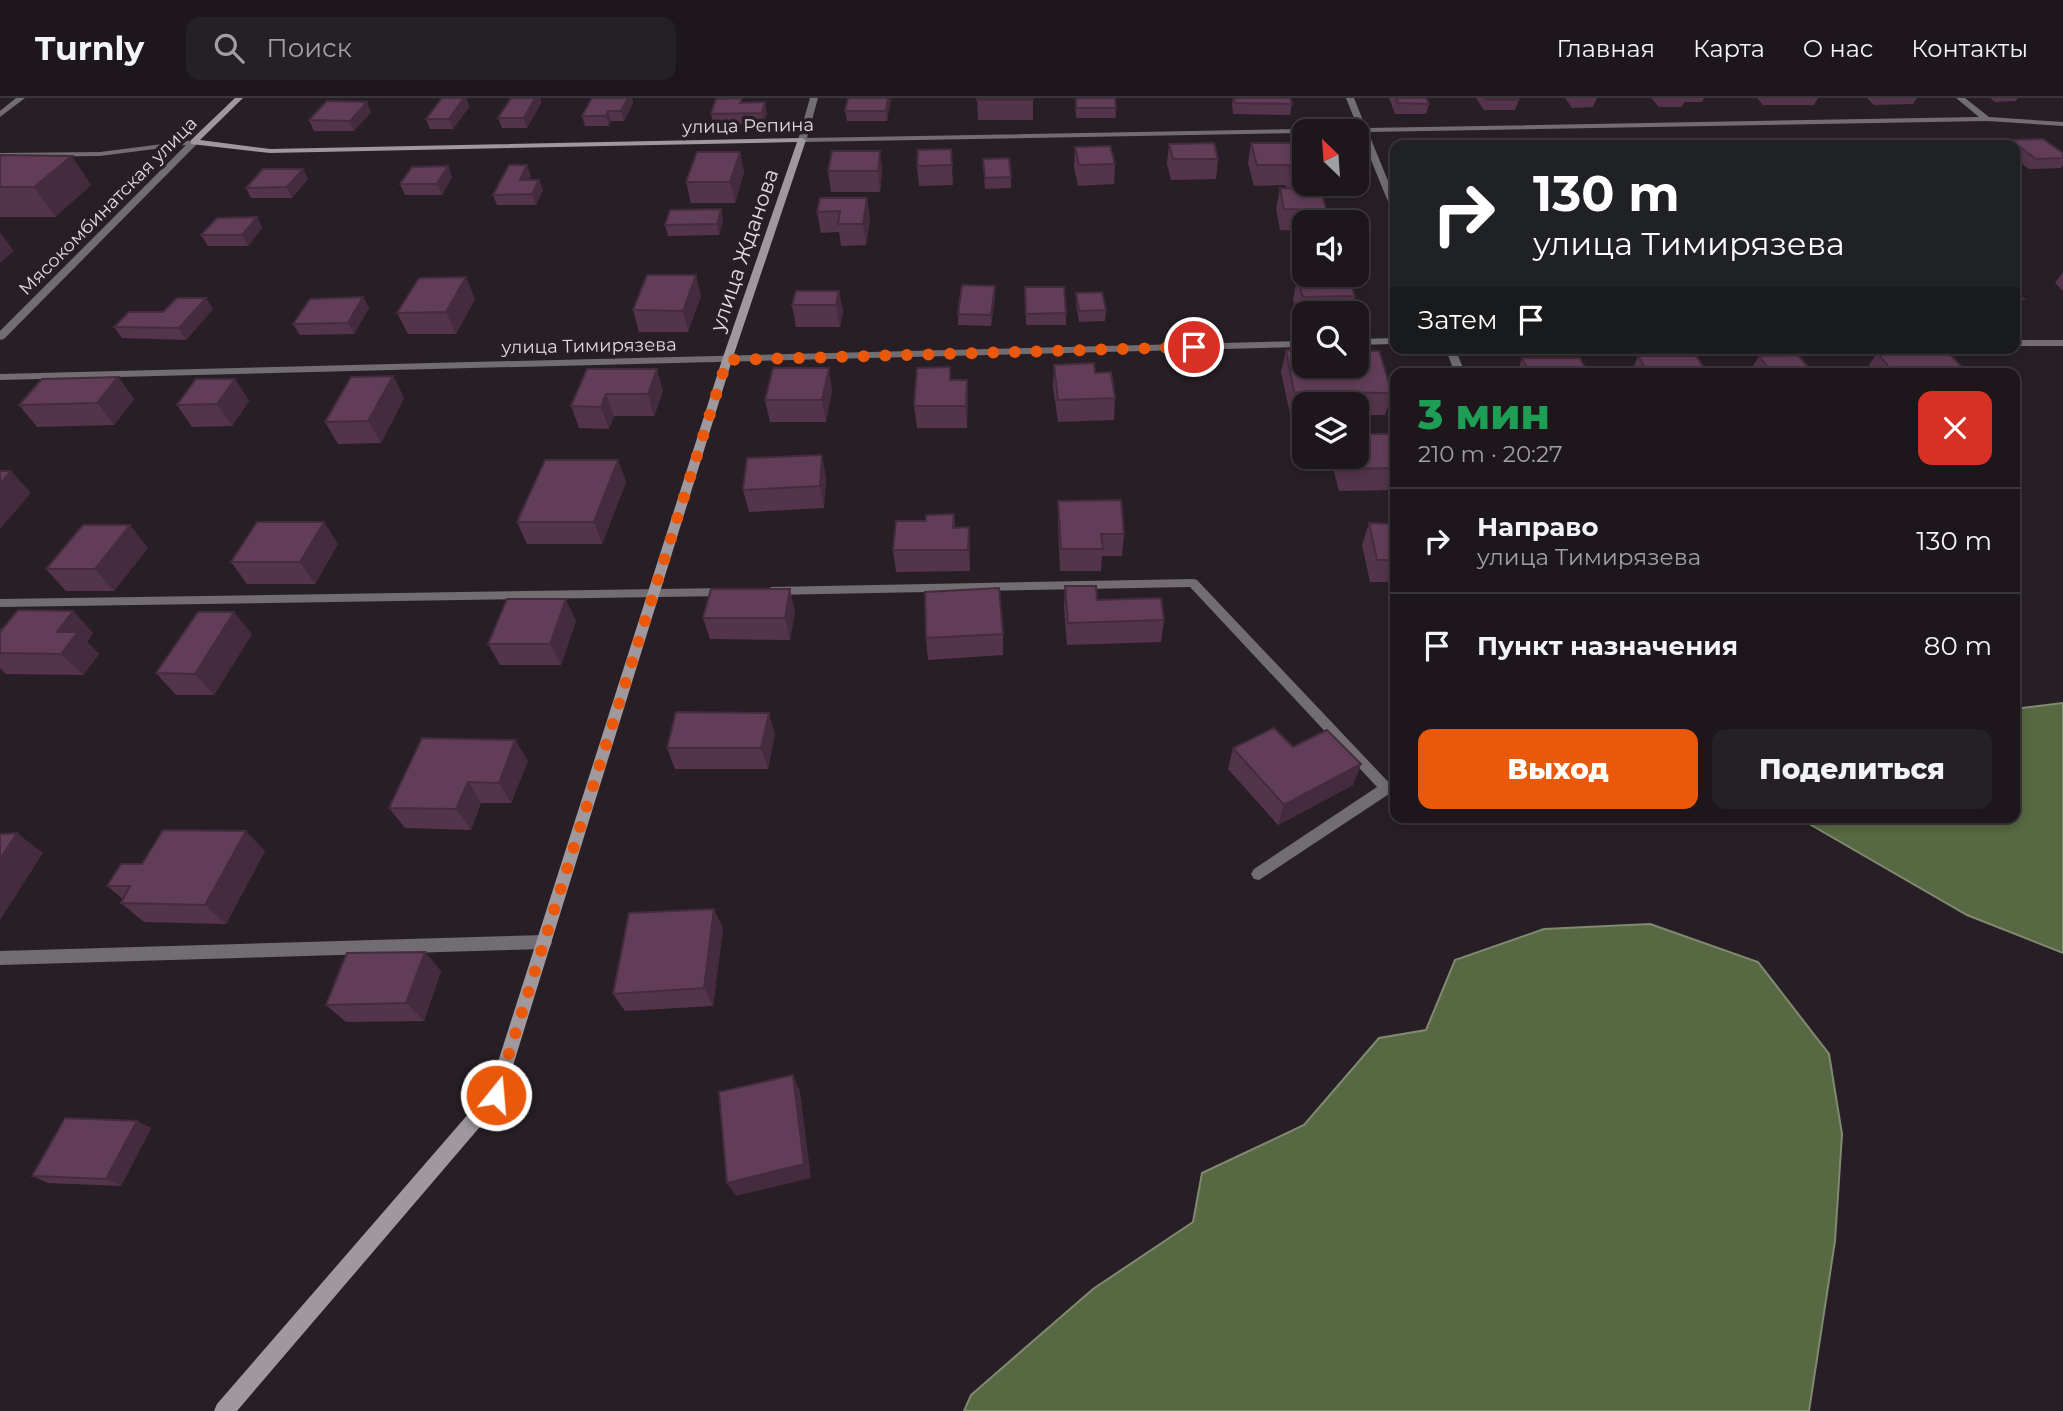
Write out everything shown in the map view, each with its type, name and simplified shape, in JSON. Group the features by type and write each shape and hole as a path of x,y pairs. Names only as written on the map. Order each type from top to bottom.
{"street":[{"path":"0,115 21,98"},
{"name":"Мясокомбинатская улица","path":"0,337 239,98"},
{"name":"улица Жданова","path":"224,1411 496,1095 727,360 814,98"},
{"path":"1350,98 1359,119"},
{"path":"1960,98 1987,119"},
{"path":"1369,130 1987,119 2063,124"},
{"name":"улица Репина","path":"194,142 270,151 1292,131"},
{"path":"0,155 100,154 194,142"},
{"path":"1369,145 1390,197"},
{"path":"1369,342 1390,341"},
{"path":"2020,343 2063,343"},
{"name":"улица Тимирязева","path":"0,377 1292,344"},
{"path":"0,603 1192,583 1387,788 1259,874"},
{"path":"0,958 544,942"}],"shaded area":[{"path":"2063,703 2063,953 1967,915 1811,825 2020,823 2020,708"},
{"path":"1650,924 1758,962 1829,1054 1842,1134 1835,1241 1809,1411 964,1411 971,1395 1093,1289 1193,1222 1202,1173 1304,1125 1379,1038 1426,1030 1455,960 1544,929"}],"building":[{"path":"442,98 464,98 449,119 426,119"},
{"path":"511,98 535,98 524,118 498,118"},
{"path":"592,98 628,98 621,111 608,111 606,116 582,116"},
{"path":"742,98 740,103 765,102 762,113 711,114 716,99"},
{"path":"848,98 888,98 886,111 845,111"},
{"path":"1033,98 1033,100 977,100"},
{"path":"1076,98 1115,98 1116,108 1076,108"},
{"path":"1234,98 1290,98 1292,104 1235,103"},
{"path":"1396,98 1426,98 1429,104 1398,103"},
{"path":"1485,98 1517,98 1519,100 1487,100"},
{"path":"327,101 367,102 350,121 309,120"},
{"path":"2043,139 2063,153 2063,158 2036,159 2020,147 2020,140 2011,140"},
{"path":"1214,143 1218,159 1173,159 1169,144"},
{"path":"1251,143 1292,143 1292,172 1289,165 1257,165"},
{"path":"1110,146 1115,164 1079,165 1075,147"},
{"path":"951,149 952,165 917,166 918,150"},
{"path":"832,151 880,151 878,171 828,171"},
{"path":"697,152 740,152 730,182 686,182"},
{"path":"0,155 72,156 34,187 0,187"},
{"path":"1009,158 1011,177 985,178 983,159"},
{"path":"509,165 527,165 520,180 539,180 532,194 493,195"},
{"path":"448,166 437,184 400,184 412,167"},
{"path":"263,169 303,169 287,187 246,188"},
{"path":"1280,188 1292,188 1292,196 1323,196 1326,210 1284,209"},
{"path":"820,198 867,198 863,224 838,224 840,211 817,212"},
{"path":"721,209 717,224 665,225 670,210"},
{"path":"257,217 242,235 201,235 217,218"},
{"path":"647,275 696,275 683,311 633,310"},
{"path":"466,277 446,312 397,313 419,278"},
{"path":"962,285 995,286 991,315 958,314"},
{"path":"1025,287 1064,287 1066,313 1026,314"},
{"path":"1300,287 1352,287 1355,296 1303,297"},
{"path":"796,291 839,291 836,305 792,305"},
{"path":"1102,292 1106,310 1079,311 1076,293"},
{"path":"363,297 348,323 293,324 310,299"},
{"path":"177,298 206,298 179,328 114,327 129,312 163,312"},
{"path":"1286,350 1292,350 1292,378 1369,378 1369,351 1379,351 1390,393 1294,392"},
{"path":"1878,354 1950,354 1962,368 1890,368"},
{"path":"1798,355 1809,368 1768,368 1759,356"},
{"path":"1638,356 1696,356 1704,368 1645,368"},
{"path":"1522,358 1580,358 1585,368 1527,368"},
{"path":"1094,363 1095,373 1111,372 1115,398 1058,400 1054,365"},
{"path":"950,367 950,380 967,380 966,406 914,406 917,368"},
{"path":"773,368 829,368 822,400 765,400"},
{"path":"587,369 657,369 648,394 606,394 601,407 571,406"},
{"path":"393,376 368,421 325,422 351,377"},
{"path":"118,377 97,403 19,405 42,379"},
{"path":"196,379 235,379 217,404 177,405"},
{"path":"1369,434 1390,434 1390,468 1369,469"},
{"path":"822,455 820,486 743,490 747,458"},
{"path":"545,460 618,460 594,522 517,522"},
{"path":"0,471 11,471 0,484"},
{"path":"1121,500 1124,534 1101,534 1103,549 1061,549 1058,501"},
{"path":"954,514 953,528 969,527 968,550 893,550 896,521 926,521 926,515"},
{"path":"257,522 324,522 300,562 231,562"},
{"path":"1369,523 1390,524 1390,560 1377,560"},
{"path":"83,525 130,525 95,569 46,569"},
{"path":"1065,586 1096,586 1097,600 1161,598 1164,620 1068,623"},
{"path":"999,588 1003,634 926,638 925,592"},
{"path":"711,589 790,589 785,618 703,618"},
{"path":"507,599 566,599 550,644 488,644"},
{"path":"18,610 73,611 57,632 78,632 61,654 0,653 0,632"},
{"path":"198,612 234,612 195,674 156,673"},
{"path":"676,712 769,713 761,748 667,748"},
{"path":"1274,728 1293,747 1327,730 1361,764 1284,805 1233,748"},
{"path":"422,738 515,740 499,783 468,782 456,809 389,808"},
{"path":"163,830 246,831 205,905 121,903 130,886 107,886 121,864 142,864"},
{"path":"17,833 0,859 0,834"},
{"path":"714,909 704,988 613,994 629,913"},
{"path":"425,952 406,1003 326,1005 347,953"},
{"path":"793,1075 804,1164 727,1183 719,1092"},
{"path":"65,1118 137,1121 106,1179 32,1176"}],"route":[{"path":"496,1095 727,360 1194,347"}]}
